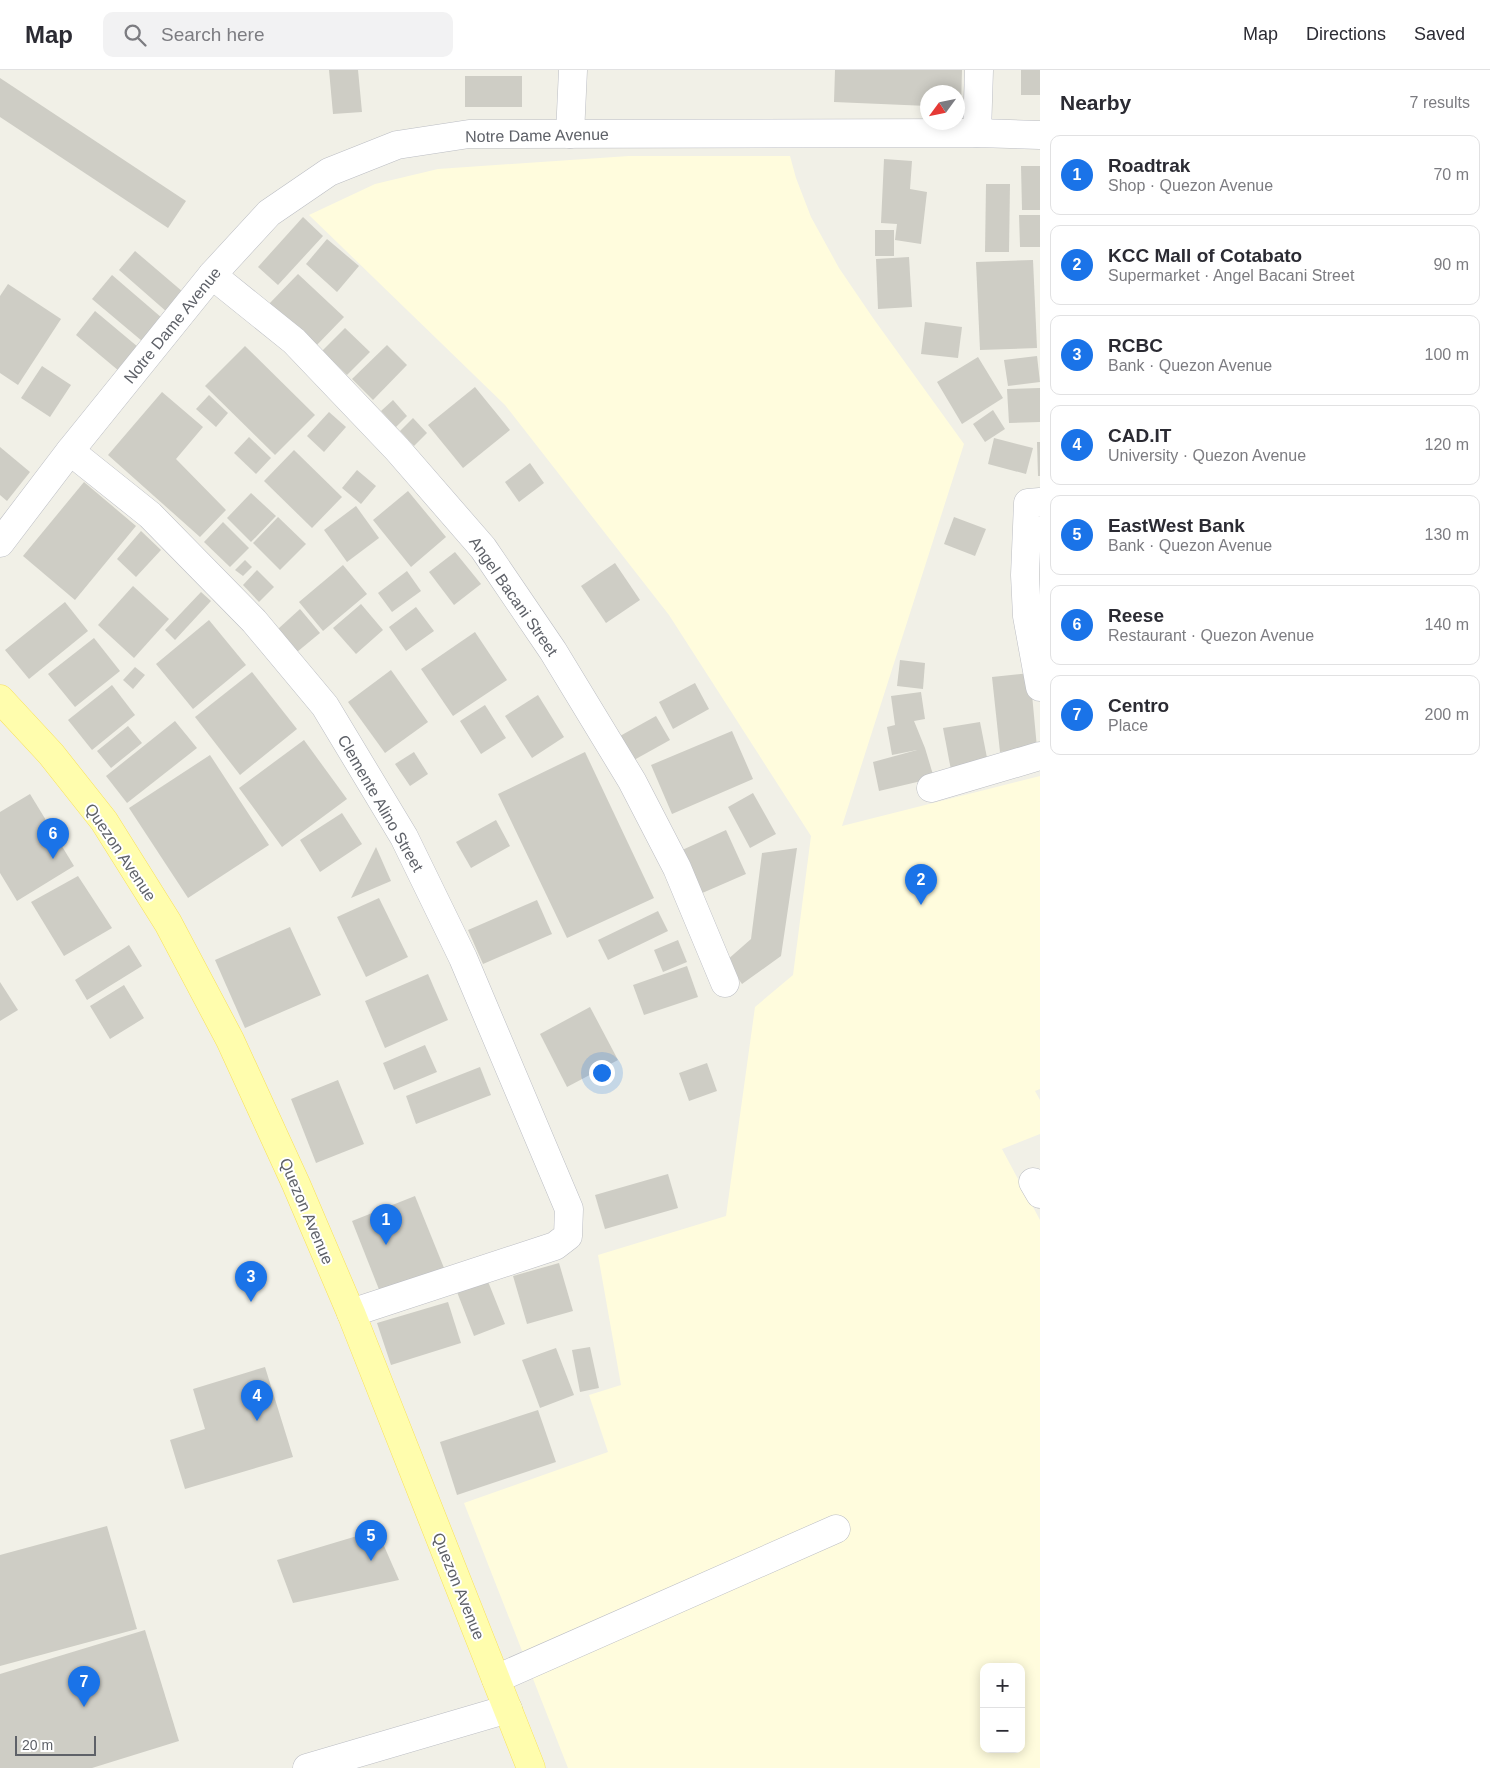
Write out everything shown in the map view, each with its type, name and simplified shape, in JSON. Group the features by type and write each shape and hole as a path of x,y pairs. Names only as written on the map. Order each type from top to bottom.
{"main road":[{"name":"Quezon Avenue","path":"0,700 52,754 104,821 168,923 230,1040 296,1184 351,1313 531,1768"}],"street":[{"path":"570,134 573,70"},
{"path":"976,133 979,70"},
{"name":"Notre Dame Avenue","path":"0,543 70,452 212,275 269,213 337,168 397,145 469,134 570,134 759,143 976,133 1040,135"},
{"name":"Angel Bacani Street","path":"212,275 294,341 397,449 483,548 553,651 632,781 677,868 725,983"},
{"name":"Clemente Alino Street","path":"70,452 150,515 254,620 325,706 404,837 463,958 569,1209 568,1236 555,1246 351,1313"},
{"path":"1040,502 1028,503 1025,575 1027,616 1040,687"},
{"path":"932,788 1040,756"},
{"path":"496,1679 836,1529"},
{"path":"307,1768 508,1709"}],"shaded area":[{"path":"629,156 790,156 811,217 839,268 964,444 842,826 1040,776 1040,1089 1035,1091 1040,1100 1040,1134 1002,1149 1040,1220 1040,1768 568,1768 464,1503 608,1452 589,1395 621,1385 598,1255 726,1216 755,1007 793,975 811,836 669,615 505,405 309,215 375,184 438,169"}],"building":[{"path":"329,70 358,70 362,112 333,114"},
{"path":"835,70 962,70 962,85 920,85 920,106 834,102"},
{"path":"1021,70 1040,70 1040,95 1021,95"},
{"path":"465,76 522,76 522,107 465,107"},
{"path":"0,78 186,201 168,228 0,117"},
{"path":"884,159 912,161 910,189 927,192 921,244 895,240 897,224 881,223"},
{"path":"1021,166 1040,166 1040,210 1022,210"},
{"path":"986,184 1010,184 1009,252 985,252"},
{"path":"1019,215 1040,215 1040,247 1020,247"},
{"path":"303,217 323,236 278,285 258,267"},
{"path":"875,230 894,230 894,256 875,256"},
{"path":"327,239 359,266 337,292 306,264"},
{"path":"135,251 183,292 167,312 119,270"},
{"path":"909,257 912,307 878,309 876,259"},
{"path":"1033,260 1037,348 980,350 976,262"},
{"path":"298,274 344,317 314,348 268,305"},
{"path":"112,275 162,318 142,341 92,299"},
{"path":"8,284 61,319 18,385 0,373 0,296"},
{"path":"95,311 138,347 119,371 76,335"},
{"path":"925,322 962,327 958,358 921,354"},
{"path":"345,328 370,352 347,375 322,351"},
{"path":"387,345 407,365 373,400 352,379"},
{"path":"245,346 315,415 275,455 205,386"},
{"path":"1037,356 1040,382 1008,386 1004,360"},
{"path":"978,357 1003,398 962,424 937,382"},
{"path":"42,366 71,385 50,417 21,398"},
{"path":"475,387 510,430 463,468 428,425"},
{"path":"1040,388 1040,422 1009,423 1007,389"},
{"path":"162,392 203,427 176,459 226,510 200,537 108,455"},
{"path":"209,395 228,413 216,427 196,409"},
{"path":"393,400 407,416 396,427 381,411"},
{"path":"993,410 1005,429 985,442 973,424"},
{"path":"329,412 346,427 324,452 307,436"},
{"path":"413,418 427,433 414,446 400,431"},
{"path":"249,437 271,458 256,474 234,453"},
{"path":"994,438 1033,448 1026,474 988,464"},
{"path":"1037,442 1040,442 1040,476 1038,476"},
{"path":"0,447 30,472 7,501 0,495"},
{"path":"294,450 342,497 312,528 264,481"},
{"path":"530,463 544,483 519,502 505,482"},
{"path":"357,470 376,486 361,504 342,488"},
{"path":"84,482 136,526 75,600 23,556"},
{"path":"408,491 446,537 411,567 373,520"},
{"path":"251,493 276,516 251,542 227,518"},
{"path":"356,506 379,538 347,562 324,530"},
{"path":"278,517 306,544 280,570 253,543"},
{"path":"954,517 986,529 975,556 944,544"},
{"path":"223,522 249,548 230,567 204,542"},
{"path":"141,531 161,550 136,577 117,559"},
{"path":"455,552 481,584 454,605 429,572"},
{"path":"245,560 252,567 243,576 235,570"},
{"path":"615,563 640,600 606,623 581,586"},
{"path":"343,565 367,594 323,631 299,602"},
{"path":"257,570 274,587 259,602 243,585"},
{"path":"407,571 421,591 392,612 378,593"},
{"path":"133,586 169,619 134,658 98,625"},
{"path":"201,592 211,601 175,640 165,630"},
{"path":"65,602 88,631 29,679 5,650"},
{"path":"361,604 383,630 356,654 333,628"},
{"path":"416,607 434,631 406,651 389,627"},
{"path":"300,609 320,633 297,652 278,629"},
{"path":"209,620 246,665 193,709 156,664"},
{"path":"475,632 507,680 453,716 421,669"},
{"path":"94,638 120,671 75,707 48,674"},
{"path":"900,660 925,663 923,689 897,686"},
{"path":"135,667 145,675 133,689 123,680"},
{"path":"391,670 428,722 385,753 348,702"},
{"path":"252,672 297,729 240,775 195,717"},
{"path":"1030,673 1037,748 1000,752 992,677"},
{"path":"695,683 709,709 673,729 659,702"},
{"path":"112,685 135,715 92,750 68,720"},
{"path":"921,692 925,719 914,721 934,778 879,791 873,762 917,750 892,755 887,727 895,725 891,696"},
{"path":"538,695 564,737 532,758 505,716"},
{"path":"485,705 506,738 481,754 460,721"},
{"path":"656,716 670,740 634,760 620,736"},
{"path":"175,721 197,748 127,803 106,776"},
{"path":"980,722 988,763 951,770 943,728"},
{"path":"128,726 142,743 111,768 97,751"},
{"path":"732,731 753,779 672,814 651,765"},
{"path":"304,740 347,799 282,847 239,788"},
{"path":"414,752 428,774 410,786 395,764"},
{"path":"585,752 654,898 567,938 498,794"},
{"path":"210,755 269,845 188,898 129,808"},
{"path":"753,793 776,834 750,848 728,807"},
{"path":"30,794 74,866 17,901 0,873 0,812"},
{"path":"342,813 362,844 320,872 300,840"},
{"path":"496,820 510,846 471,868 456,842"},
{"path":"726,830 746,874 700,894 680,851"},
{"path":"376,847 391,881 351,898"},
{"path":"797,848 781,956 742,984 726,961 751,939 762,853"},
{"path":"78,876 112,928 64,956 31,902"},
{"path":"379,898 408,957 366,977 337,917"},
{"path":"537,900 552,934 483,964 468,930"},
{"path":"658,911 668,931 608,960 598,940"},
{"path":"290,927 321,995 245,1028 215,960"},
{"path":"678,940 687,962 663,972 654,950"},
{"path":"129,945 142,966 87,1000 75,980"},
{"path":"687,966 698,997 644,1015 633,985"},
{"path":"428,974 448,1020 385,1048 365,1001"},
{"path":"0,982 18,1010 0,1021"},
{"path":"124,985 144,1018 110,1039 90,1006"},
{"path":"590,1007 618,1060 567,1087 540,1034"},
{"path":"425,1045 437,1072 394,1090 383,1063"},
{"path":"707,1063 717,1091 689,1101 679,1073"},
{"path":"480,1067 491,1095 416,1124 406,1096"},
{"path":"338,1080 364,1144 316,1163 291,1099"},
{"path":"668,1174 678,1208 605,1229 595,1195"},
{"path":"415,1196 444,1268 380,1292 352,1221"},
{"path":"559,1263 573,1311 527,1324 513,1276"},
{"path":"487,1279 505,1324 474,1336 457,1292"},
{"path":"448,1302 461,1343 391,1365 377,1323"},
{"path":"590,1347 599,1388 580,1392 572,1350"},
{"path":"556,1348 574,1395 540,1408 522,1360"},
{"path":"265,1367 293,1457 185,1489 170,1440 205,1429 193,1389"},
{"path":"538,1410 556,1462 457,1495 440,1442"},
{"path":"107,1526 137,1629 0,1666 0,1555"},
{"path":"377,1530 399,1580 293,1603 277,1560"},
{"path":"145,1630 179,1741 92,1768 0,1768 0,1674"}],"place":[{"name":"Reese","path":"53,859"},
{"name":"KCC Mall of Cotabato","path":"921,905"},
{"name":"Roadtrak","path":"386,1245"},
{"name":"RCBC","path":"251,1302"},
{"name":"CAD.IT","path":"257,1421"},
{"name":"EastWest Bank","path":"371,1561"},
{"name":"Centro","path":"84,1707"}]}
